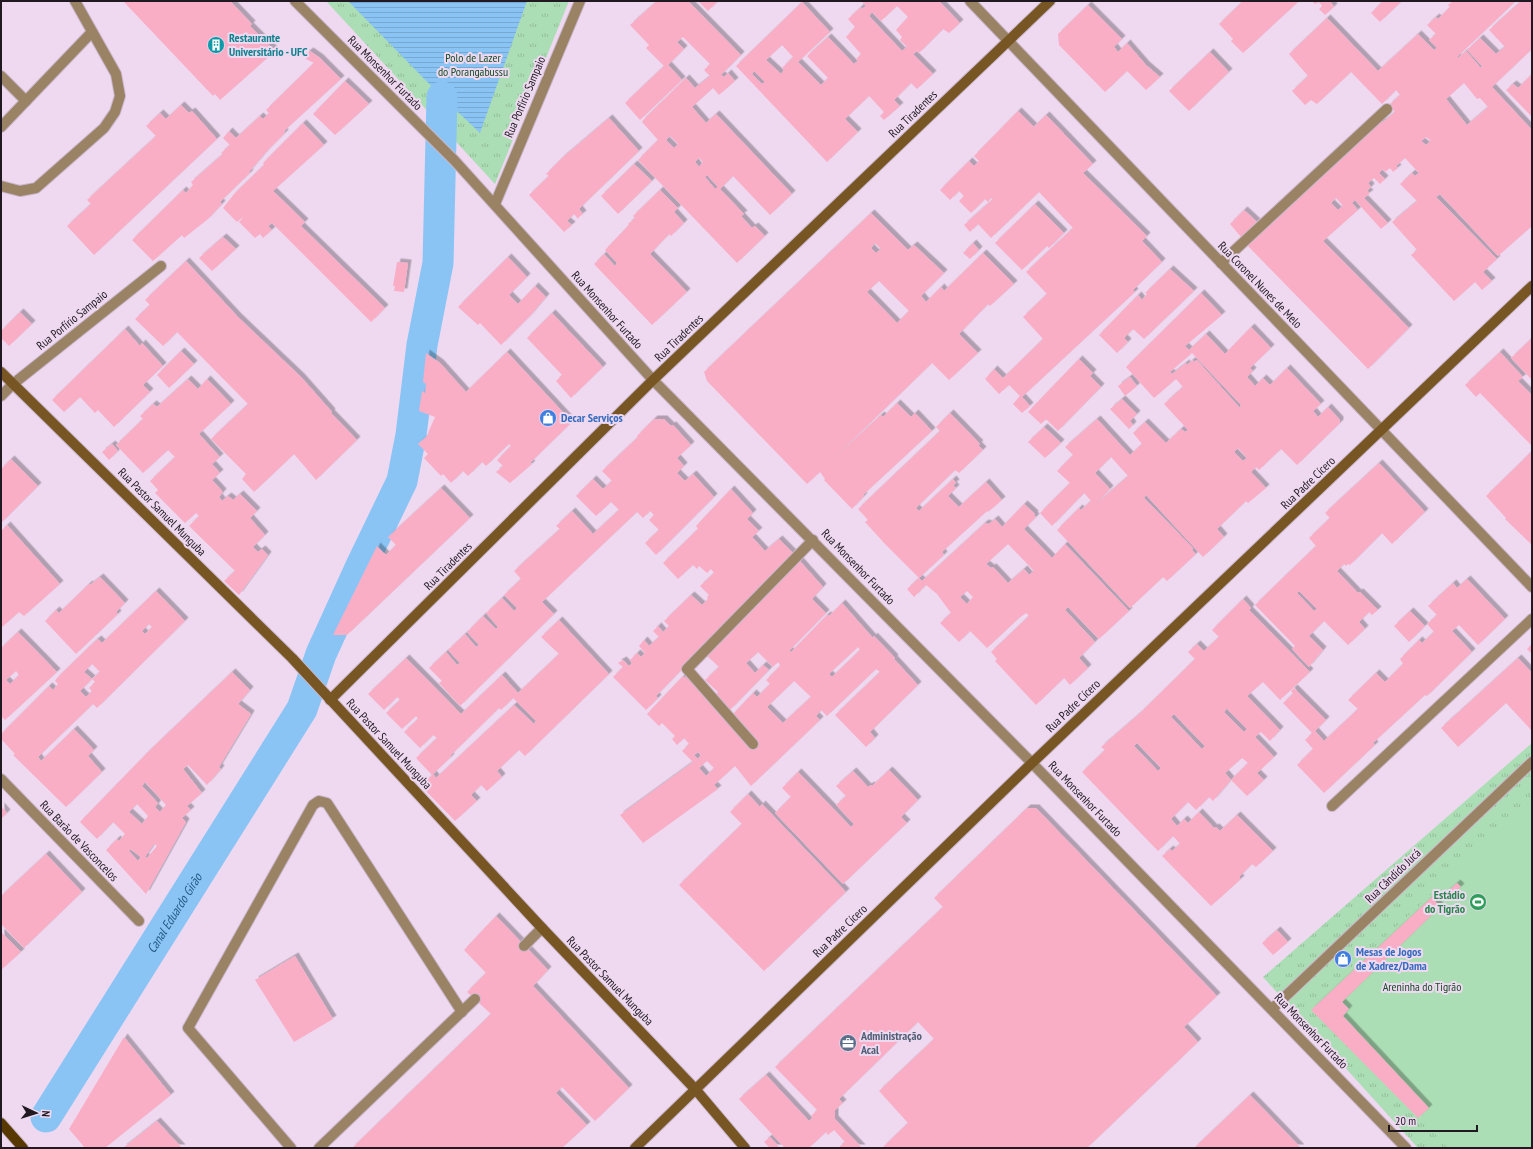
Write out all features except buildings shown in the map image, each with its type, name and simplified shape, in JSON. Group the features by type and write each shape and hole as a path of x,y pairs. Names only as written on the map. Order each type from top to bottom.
{"main road":[{"path":"1,1123 23,1148"}],"street":[{"path":"1,186 20,191 36,188 104,128 115,112 120,96 116,74 75,1"},
{"name":"Rua Monsenhor Furtado","path":"295,1 455,161 653,380 1032,763 1406,1148"},
{"name":"Rua Porfírio Sampaio","path":"495,204 580,1"},
{"name":"Rua Coronel Nunes de Melo","path":"970,1 1010,40 1381,431 1532,587"},
{"name":"Rua Tiradentes","path":"330,700 653,380 1050,1"},
{"path":"1,127 92,32"},
{"path":"1,76 26,101"},
{"path":"1221,263 1387,109"},
{"name":"Rua Porfírio Sampaio","path":"1,396 13,384 161,266"},
{"name":"Rua Padre Cícero","path":"635,1148 1032,763 1532,286"},
{"name":"Rua Pastor Samuel Munguba","path":"1,372 292,658 542,928 696,1090 744,1148"},
{"path":"754,744 687,669 813,540"},
{"path":"1332,806 1532,619"},
{"name":"Rua Cândido Jucá","path":"1272,1009 1532,762"},
{"name":"Rua Barão de Vasconcelos","path":"1,779 138,921"},
{"path":"291,1148 188,1028 313,804 319,802 327,803 462,1012"},
{"path":"524,946 542,928"},
{"path":"319,1148 475,998"}],"green space":[{"name":"Polo de Lazer do Porangabussu","path":"326,1 569,1 495,184"},
{"name":"Estádio do Tigrão","path":"1532,743 1532,1148 1418,1148 1263,977"},
{"name":"Estádio do Tigrão","path":"1532,800 1532,1148 1448,1148 1315,1003"}],"water":[{"path":"348,1 527,1 480,133 442,97"}],"waterway":[{"name":"Canal Eduardo Girão","path":"46,1117 302,709 321,654 402,481 411,435 422,345 438,263 442,97"}],"place":[{"name":"Restaurante Universitário - UFC","path":"216,45"},
{"name":"Decar Serviços","path":"548,418"},
{"name":"Estádio do Tigrão","path":"1478,902"},
{"name":"Mesas de Jogos de Xadrez/Dama","path":"1343,959"},
{"name":"Administração Acal","path":"848,1043"}],"park label":[{"name":"Areninha do Tigrão","path":"1422,987"}]}
